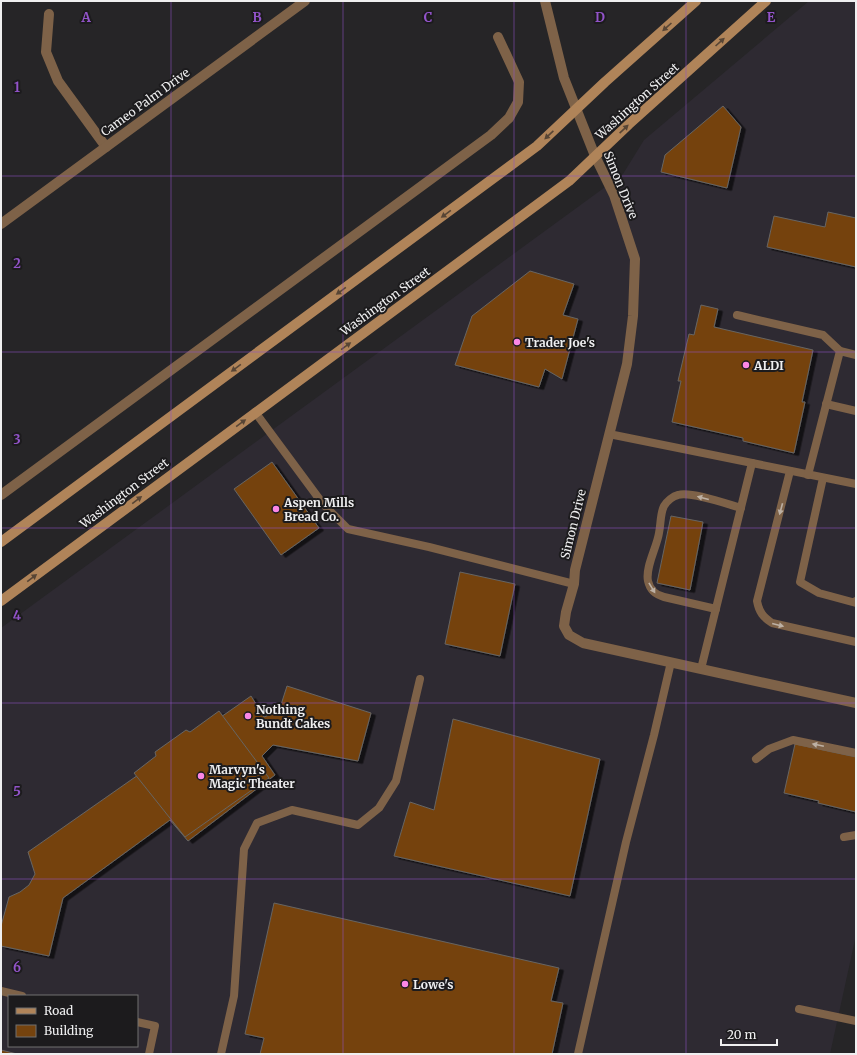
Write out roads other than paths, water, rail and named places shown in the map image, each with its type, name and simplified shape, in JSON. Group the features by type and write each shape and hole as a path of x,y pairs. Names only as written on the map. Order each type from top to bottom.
{"main road":[{"path":"1,542 160,423 537,146 696,1"},
{"name":"Washington Street","path":"1,601 562,186 635,118 766,1"}],"street":[{"name":"Cameo Palm Drive","path":"1,224 305,1"},
{"name":"Simon Drive","path":"545,1 564,78 595,156 614,195 635,259 633,316 627,364 575,570 574,584 566,612 564,626 569,635 583,643 856,703"},
{"path":"49,14 46,52 58,81 106,147"},
{"path":"1,495 491,135 509,118 518,102 519,82 498,37"}],"lane":[{"path":"737,315 823,335 840,351 856,355"},
{"path":"808,475 840,351"},
{"path":"826,404 856,411"},
{"path":"255,412 322,504 348,528 429,546 574,584"},
{"path":"609,434 856,484"},
{"path":"701,669 752,463"},
{"path":"790,471 757,601 758,610 763,617 772,623 856,642"},
{"path":"823,478 800,582 820,593 856,603 856,601"},
{"path":"716,609 664,598 656,595 650,588 648,571 659,534 661,515 664,505 670,499 678,494 688,493 741,508"},
{"path":"578,1054 626,842 654,735 671,662"},
{"path":"221,1054 234,996 244,849 257,823 292,810 358,825 379,808 396,781 420,679"},
{"path":"756,759 769,749 793,740 856,753"},
{"path":"844,837 856,834"},
{"path":"1,991 18,995"},
{"path":"800,1009 856,1021"},
{"path":"138,1022 155,1026 149,1054"}],"place":[{"name":"Trader Joe's","path":"517,342"},
{"name":"ALDI","path":"746,365"},
{"name":"Aspen Mills Bread Co.","path":"276,509"},
{"name":"Nothing Bundt Cakes","path":"248,716"},
{"name":"Marvyn's Magic Theater","path":"201,776"},
{"name":"Lowe's","path":"405,984"}]}
